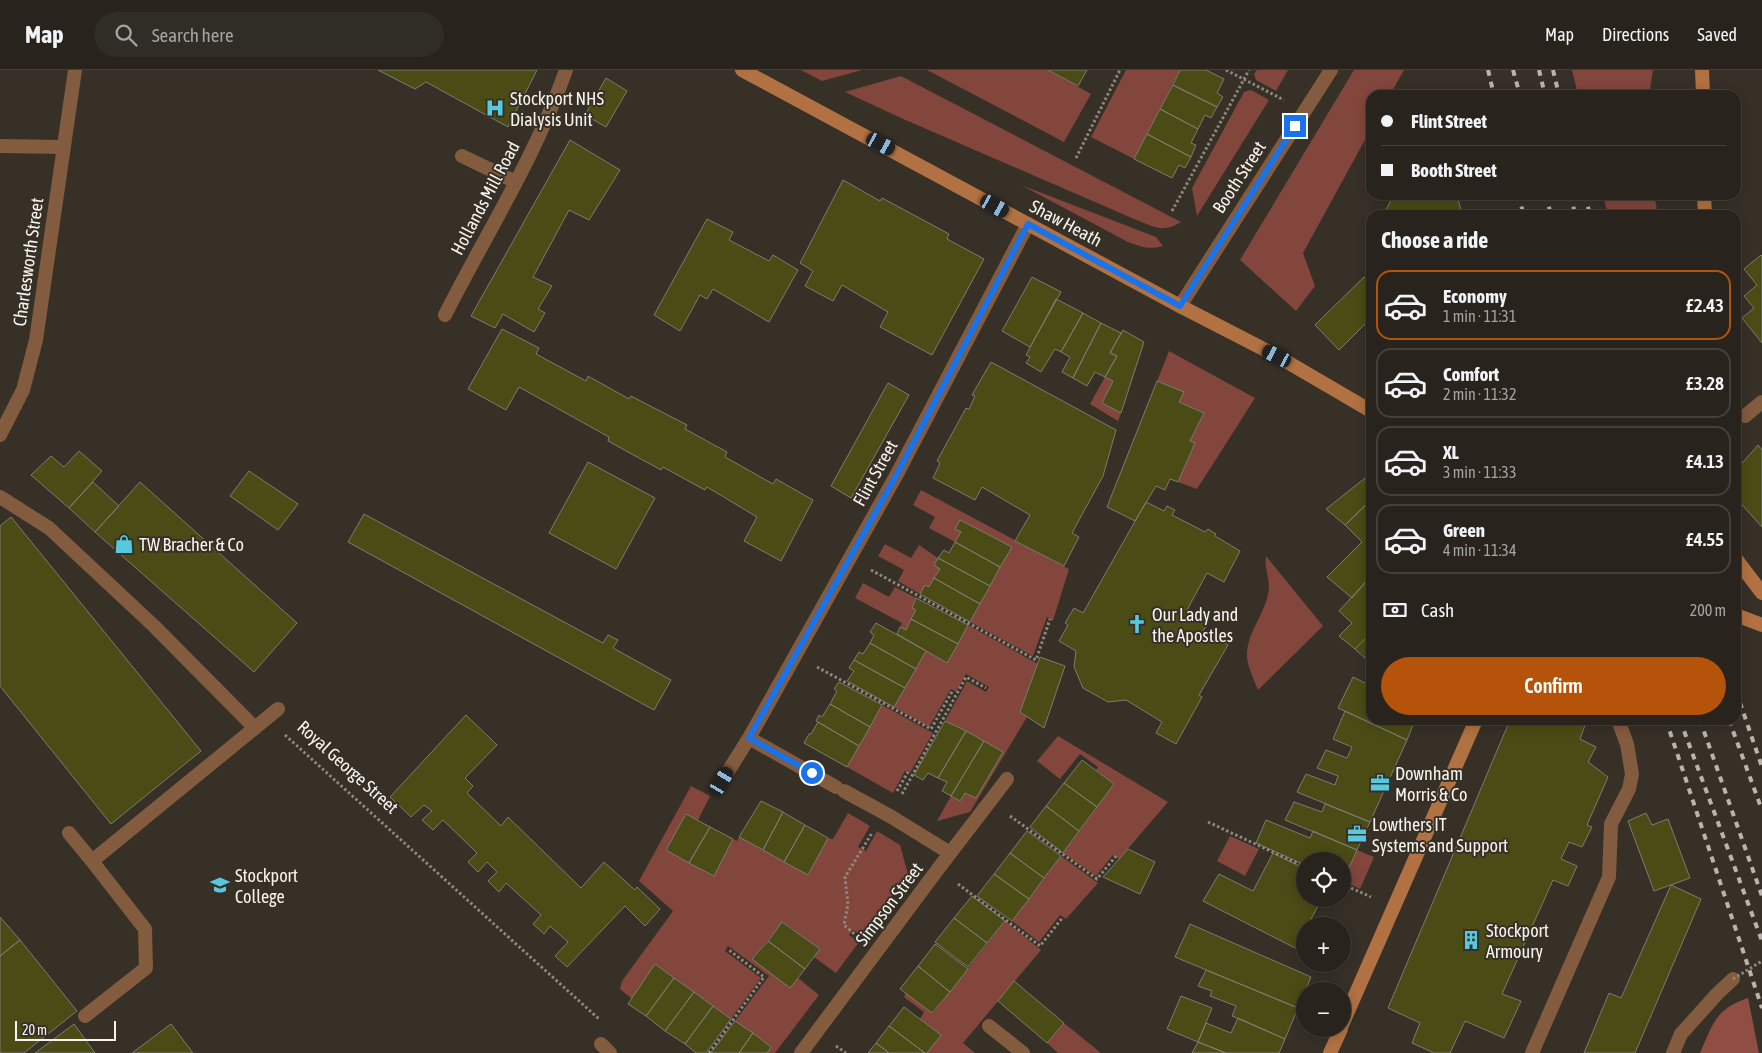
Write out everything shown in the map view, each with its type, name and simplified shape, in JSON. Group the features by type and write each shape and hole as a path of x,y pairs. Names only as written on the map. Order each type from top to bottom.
{"main road":[{"name":"Shaw Heath","path":"742,70 1284,360 1366,408"},
{"path":"1702,70 1703,90"},
{"path":"1741,565 1761,588"},
{"path":"1741,618 1762,624"},
{"path":"1351,1005 1474,725"},
{"path":"1330,1053 1337,1037"}],"street":[{"name":"Charlesworth Street","path":"0,435 24,390 36,340 75,70"},
{"name":"Hollands Mill Road","path":"445,315 516,182 548,115 566,70"},
{"name":"Booth Street","path":"1180,306 1331,70"},
{"path":"0,146 63,147"},
{"path":"462,156 516,182"},
{"name":"Flint Street","path":"722,781 749,738 897,474 1028,224"},
{"path":"1745,416 1762,402"},
{"path":"0,497 49,528 154,626 255,728"},
{"path":"92,861 278,709"},
{"path":"1532,1053 1609,877 1611,824 1629,789 1632,774 1628,750 1620,725"},
{"path":"749,738 887,815 950,853"},
{"name":"Simpson Street","path":"801,1053 938,868 1008,779"},
{"path":"69,833 145,929 146,968 85,1016"},
{"path":"1673,1053 1681,1034 1733,979"},
{"path":"989,1026 1023,1053"}],"path":[{"path":"1076,158 1120,70"},
{"path":"1226,70 1304,111"},
{"path":"1172,211 1249,70"},
{"path":"850,558 1036,660 1050,619"},
{"path":"795,655 931,729 954,690"},
{"path":"877,951 844,925 848,904 845,877 887,815 966,677 986,688"},
{"name":"Royal George Street","path":"255,728 276,727 600,1020"},
{"path":"990,801 1097,879 1116,856"},
{"path":"1208,822 1296,863"},
{"path":"938,868 1040,946 1063,917"},
{"path":"1351,888 1394,907"},
{"path":"709,1053 764,977 729,950"},
{"path":"1733,979 1762,961"}],"shaded area":[{"path":"801,70 862,70 822,81"},
{"path":"927,70 1048,70 1091,94 1064,142"},
{"path":"1126,70 1180,70 1134,159 1091,137"},
{"path":"1257,70 1288,70 1276,91 1256,80 1254,74"},
{"path":"1354,70 1404,70 1393,90 1366,90 1366,138 1303,253 1315,286 1296,311 1240,260"},
{"path":"1572,70 1653,70 1650,90 1577,90"},
{"path":"901,76 1181,222 1168,228 1158,228 1147,224 845,92"},
{"path":"1251,90 1269,100 1197,216 1192,188 1244,92"},
{"path":"1021,185 1156,237 1163,246 1145,247 1128,242"},
{"path":"1604,200 1655,200 1657,210 1607,210"},
{"path":"1169,351 1255,398 1197,489 1178,482 1195,443 1190,441 1204,413 1179,402 1183,392 1157,381"},
{"path":"1105,377 1113,381 1102,403 1121,413 1118,421 1090,404"},
{"path":"921,490 1069,569 1053,621 1047,617 1033,656 970,622 1011,547 961,520 956,529 961,532 955,542 929,528 935,517 913,505"},
{"path":"885,544 911,558 919,545 938,558 940,569 929,587 925,586 920,594 898,581 904,570 878,556"},
{"path":"1266,556 1323,626 1258,690 1249,667 1247,653 1251,636 1268,595"},
{"path":"863,583 889,597 895,587 916,598 912,607 916,610 906,630 900,627 902,623 855,598"},
{"path":"968,625 1038,664 1020,712 1027,717 970,812 937,821 951,796 960,801 965,793 976,798 1003,752 945,721 967,681 986,692 989,687 966,674 956,692 951,689 929,727 894,707 926,651 947,663"},
{"path":"882,705 933,733 910,773 905,771 893,793 847,767"},
{"path":"1058,736 1168,802 1119,859 1113,855 1096,876 1063,853 1114,784 1096,770 1098,767 1080,754 1060,779 1037,761"},
{"path":"691,786 710,796 698,820 686,814 666,850 713,876 733,839 737,841 739,837 808,874 828,838 833,839 848,813 870,826 858,847 866,851 877,831 900,845 908,874 863,936 853,930 849,935 859,942 836,973 814,957 820,949 783,922 752,959 798,978 819,995 775,1053 767,1053 771,1047 735,1021 769,976 728,946 725,951 761,978 731,1019 655,964 632,999 620,989 622,981 673,911 639,881"},
{"path":"1230,836 1259,849 1245,876 1217,861"},
{"path":"1357,850 1374,857 1360,889 1351,885 1351,863"},
{"path":"1061,856 1098,883 1066,919 1060,915 1039,942 1012,921"},
{"path":"1005,921 1041,950 963,1043 975,1053 927,1053 940,1035 920,1019 924,1012 904,997 906,993 933,1013"},
{"path":"1748,998 1759,1053 1700,1053 1716,1019 1728,1007"},
{"path":"1064,1023 1101,1053 1058,1053 1047,1043"}],"building":[{"name":"Stockport NHS Dialysis Unit","path":"378,70 537,70 508,127 426,82 415,89"},
{"path":"1048,70 1087,70 1078,86"},
{"path":"1180,70 1206,70 1224,79 1217,93 1223,97 1217,107 1173,85"},
{"path":"606,78 627,91 606,127 585,115"},
{"path":"1173,85 1217,107 1211,118 1205,115 1198,129 1160,109"},
{"path":"1160,109 1198,129 1191,143 1196,145 1191,157 1147,134"},
{"path":"1147,134 1191,157 1185,168 1179,165 1172,178 1134,159"},
{"path":"570,140 620,170 589,220 569,210 533,277 552,286 538,309 545,313 534,332 503,314 495,328 471,316"},
{"path":"843,180 880,201 882,198 949,234 947,239 984,259 932,355 880,327 888,312 842,285 833,301 805,286 813,271 800,263"},
{"path":"1391,200 1458,200 1461,210 1386,210"},
{"path":"707,219 733,232 729,240 769,261 773,255 798,270 769,322 713,289 707,299 700,295 680,331 654,315"},
{"path":"1761,255 1762,343 1742,318 1754,308 1744,296 1757,285 1744,269"},
{"path":"1032,277 1061,292 1030,347 1002,331"},
{"path":"1364,277 1366,279 1366,323 1339,350 1315,325"},
{"path":"1056,299 1083,313 1061,352 1055,349 1041,372 1026,363 1030,357 1026,355"},
{"path":"1083,313 1101,323 1073,378 1062,372 1070,357 1061,352"},
{"path":"1101,323 1121,333 1110,353 1117,356 1105,377 1095,372 1087,386 1073,378"},
{"path":"502,329 539,348 536,354 586,381 588,376 629,399 631,396 687,425 685,429 727,452 725,457 773,484 776,479 813,500 781,561 744,541 757,517 707,487 705,490 663,467 661,470 608,441 609,437 519,387 506,410 468,389"},
{"path":"1123,330 1144,342 1121,413 1102,403 1113,381 1105,377 1117,356 1110,353"},
{"path":"991,362 1116,430 1103,476 1072,533 1079,537 1064,566 1015,541 1030,515 982,487 975,500 933,478 940,463 937,461 966,408 969,409 975,396 972,395"},
{"path":"1157,381 1184,392 1179,402 1204,413 1190,441 1195,443 1178,482 1170,479 1165,490 1156,486 1135,521 1107,507"},
{"path":"888,383 909,395 851,498 831,486"},
{"path":"1758,445 1762,450 1762,527 1741,504 1741,464"},
{"path":"79,451 102,471 69,508 31,475 51,456 64,467"},
{"path":"588,462 655,498 616,569 549,533"},
{"path":"249,471 298,504 278,530 230,496"},
{"path":"1366,477 1366,505 1345,525 1326,509"},
{"path":"93,482 119,506 95,532 69,508"},
{"path":"140,482 297,623 254,672 95,532"},
{"name":"Our Lady and the Apostles","path":"1146,502 1164,511 1167,506 1175,510 1172,515 1205,532 1208,529 1216,534 1215,536 1240,551 1224,582 1207,573 1187,610 1208,623 1203,631 1228,645 1199,695 1202,697 1176,744 1156,733 1162,722 1126,700 1108,702 1083,688 1074,667 1076,651 1059,641 1068,625 1065,623 1074,608 1083,613"},
{"path":"1366,505 1366,582 1352,598 1327,577 1362,542 1345,525"},
{"path":"364,514 603,643 608,635 618,640 613,648 671,680 654,710 348,542"},
{"path":"11,517 201,751 111,824 0,686 0,526"},
{"path":"960,520 1012,547 1000,567 955,542 961,532 955,529"},
{"path":"955,542 1000,567 990,586 938,558 944,550 949,553"},
{"path":"938,558 990,586 980,604 934,578 940,569 934,565"},
{"path":"934,578 980,604 970,622 920,594 925,585 929,587"},
{"path":"1366,581 1366,638 1355,649 1339,636 1352,623 1339,611"},
{"path":"916,598 968,625 958,644 911,619 916,610 912,608"},
{"path":"911,619 958,644 947,663 897,634 900,627 906,630"},
{"path":"876,623 926,651 916,669 870,643 874,635 870,632"},
{"path":"1366,638 1366,659 1355,649"},
{"path":"870,643 916,669 905,688 854,660 859,652 863,654"},
{"path":"1040,657 1065,666 1044,728 1020,712"},
{"path":"854,660 905,688 894,707 847,681 854,671 849,668"},
{"path":"1353,677 1366,684 1366,721 1338,708"},
{"path":"839,682 882,705 870,727 830,704 837,691 834,689"},
{"path":"830,704 870,727 859,746 816,721 819,715 822,717"},
{"path":"1345,711 1366,721 1366,725 1375,725 1407,740 1370,822 1297,792 1306,774 1335,785 1338,776 1317,768 1326,750 1347,758 1352,747 1333,739"},
{"path":"466,715 497,745 465,778 473,786 467,793 501,826 508,817 581,888 604,862 635,890 637,887 660,909 645,926 625,906 567,967 555,956 568,942 550,926 544,934 533,924 541,915 506,883 499,892 488,881 497,872 487,862 478,872 468,862 477,853 443,820 433,830 422,820 432,811 424,805 411,817 390,797"},
{"path":"945,721 966,731 938,778 928,773 923,780 914,775"},
{"path":"818,722 859,746 847,767 804,743"},
{"path":"1375,725 1413,725 1407,740"},
{"name":"Stockport Armoury","path":"1508,725 1585,725 1580,739 1596,747 1588,762 1608,777 1587,825 1592,827 1582,847 1569,842 1561,859 1577,866 1568,886 1553,880 1502,994 1521,1001 1504,1038 1465,1021 1450,1053 1434,1053 1412,1043 1420,1023 1388,1008"},
{"path":"966,731 984,741 951,796 942,791 947,782 938,778"},
{"path":"984,741 1003,752 976,798 965,793 960,801 951,796"},
{"path":"1082,760 1114,784 1097,807 1064,783"},
{"path":"1064,783 1097,807 1079,831 1046,806"},
{"path":"761,801 783,812 763,850 739,837"},
{"path":"1294,802 1322,812 1325,804 1370,822 1357,850 1285,820"},
{"path":"1046,806 1079,831 1063,853 1030,827"},
{"path":"783,812 805,825 784,862 763,850"},
{"path":"1646,813 1652,825 1668,819 1690,878 1654,891 1628,821"},
{"path":"686,814 710,827 689,863 666,850"},
{"path":"1266,820 1310,838 1313,831 1357,850 1351,863 1351,852 1296,852 1296,861 1256,843"},
{"path":"805,825 828,838 808,875 784,862"},
{"path":"710,827 733,839 714,876 689,863"},
{"path":"1027,831 1061,856 1044,878 1010,853"},
{"path":"1128,849 1155,862 1140,894 1103,877"},
{"path":"1010,853 1044,878 1029,899 994,874"},
{"path":"1273,853 1296,864 1296,907 1318,907 1312,917 1296,917 1295,948 1203,901 1219,874 1253,891"},
{"path":"994,874 1029,899 1012,921 977,896"},
{"path":"1671,885 1701,899 1635,1053 1584,1053 1609,993 1621,998"},
{"path":"972,896 1005,921 987,943 954,918"},
{"path":"0,917 20,940 0,956"},
{"path":"954,918 987,943 968,967 935,942"},
{"path":"782,922 820,949 805,969 768,941"},
{"path":"1190,924 1311,977 1309,982 1296,982 1296,1007 1175,957"},
{"path":"20,940 77,1011 24,1053 0,1053 0,956"},
{"path":"768,941 805,969 790,988 752,959"},
{"path":"935,944 968,969 950,992 918,966"},
{"path":"655,964 674,978 646,1016 628,1004"},
{"path":"918,966 950,992 932,1013 900,989"},
{"path":"1206,970 1296,1007 1296,1013 1285,1039 1232,1016 1236,1006 1210,996 1212,991 1198,986"},
{"path":"674,978 694,992 665,1031 646,1016"},
{"path":"1014,981 1064,1023 1047,1043 998,1001"},
{"path":"694,992 713,1006 685,1044 665,1031"},
{"path":"1181,996 1212,1008 1198,1042 1167,1029"},
{"path":"713,1006 731,1019 706,1053 696,1053 685,1044"},
{"path":"904,1007 941,1035 927,1053 889,1026"},
{"path":"1238,1018 1285,1039 1279,1053 1226,1053 1198,1042 1206,1023 1231,1033"},
{"path":"735,1021 753,1033 739,1053 711,1053"},
{"path":"74,1024 95,1053 35,1053"},
{"path":"171,1024 193,1053 132,1053"},
{"path":"889,1026 925,1053 889,1053 876,1043"},
{"path":"753,1033 771,1047 767,1053 739,1053"},
{"path":"1198,1042 1226,1053 1192,1053"},
{"path":"876,1043 889,1053 868,1053"}],"railway":[{"path":"1488,70 1493,90"},
{"path":"1513,70 1519,90"},
{"path":"1539,70 1544,90"},
{"path":"1553,70 1558,90"},
{"path":"1520,200 1522,210"},
{"path":"1547,200 1550,210"},
{"path":"1572,200 1574,210"},
{"path":"1586,200 1589,210"},
{"path":"1741,706 1762,767"},
{"path":"1668,725 1762,1008"},
{"path":"1682,725 1762,941"},
{"path":"1702,725 1762,896"},
{"path":"1731,725 1762,810"}],"place":[{"name":"Stockport NHS Dialysis Unit","path":"495,108"},
{"name":"TW Bracher & Co","path":"124,544"},
{"name":"Our Lady and the Apostles","path":"1137,624"},
{"name":"Downham Morris & Co","path":"1380,783"},
{"name":"Lowthers IT Systems and Support","path":"1357,834"},
{"name":"Stockport College","path":"220,885"},
{"name":"Stockport Armoury","path":"1471,940"}],"route":[{"path":"812,773 749,738 897,474 1028,224 1180,306 1295,126"}]}
